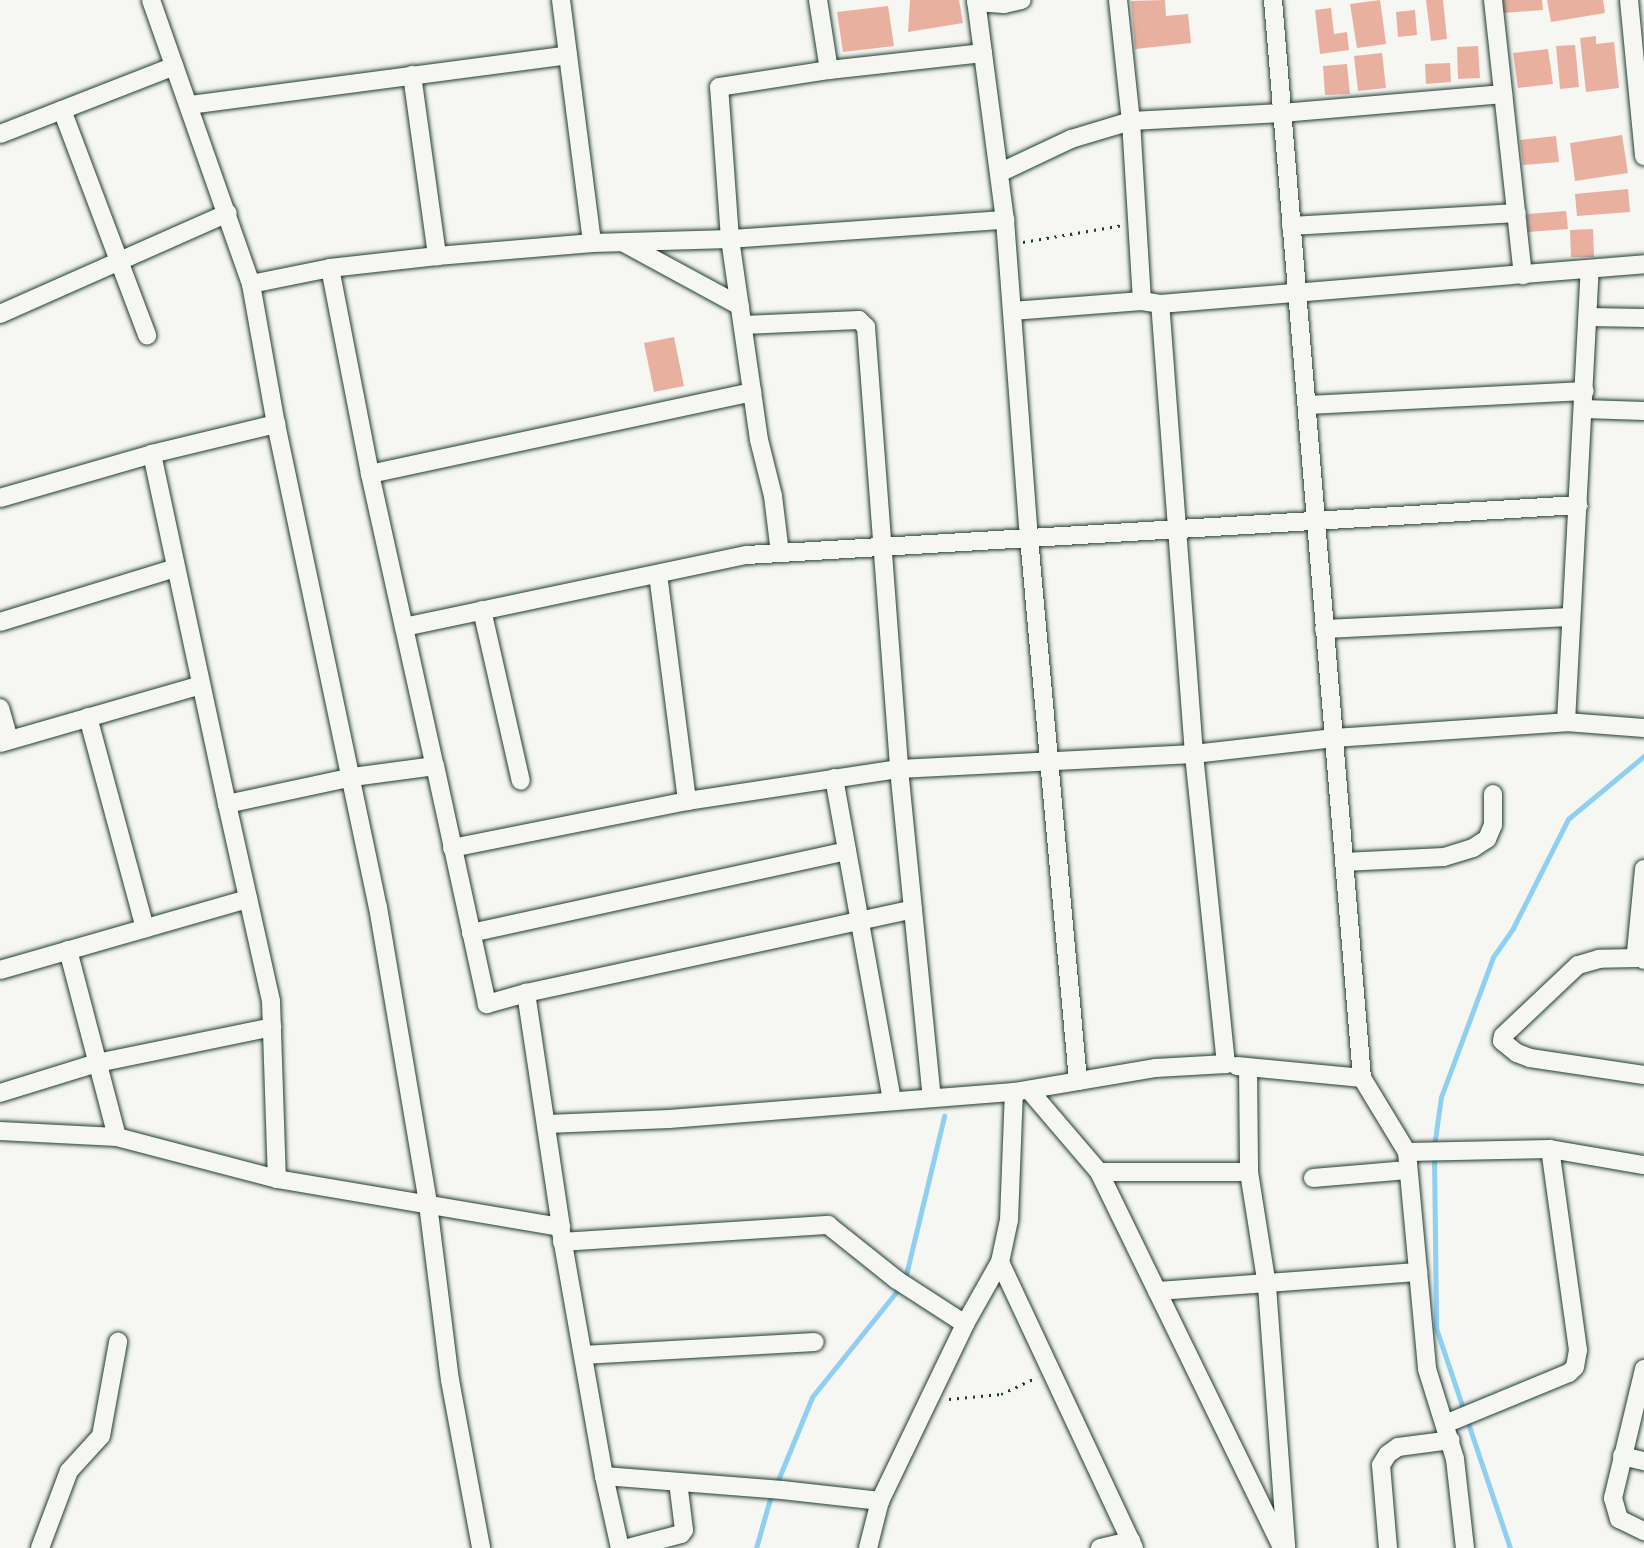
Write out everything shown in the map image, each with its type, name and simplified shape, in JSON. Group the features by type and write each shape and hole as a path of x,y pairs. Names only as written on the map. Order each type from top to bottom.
{"street":[{"path":"151,0 251,284 276,424 353,777 428,1204 450,1380 481,1548"},
{"path":"561,0 592,243"},
{"path":"818,0 829,70"},
{"path":"1022,0 1004,4 976,1 1005,220 1029,538 1078,1081"},
{"path":"1118,0 1131,121 1137,222 1151,302 1175,528 1194,754 1226,1064"},
{"path":"1273,0 1362,1078 1413,1158 1418,1272 1427,1369 1452,1428 1465,1548"},
{"path":"1493,0 1523,275"},
{"path":"1629,0 1644,156"},
{"path":"780,553 773,496 759,440 730,239 719,87 829,70 983,53"},
{"path":"190,105 568,55"},
{"path":"0,134 174,66"},
{"path":"412,75 437,256"},
{"path":"999,173 1071,139 1131,121 1282,113 1503,94"},
{"path":"62,110 147,335"},
{"path":"0,314 228,213"},
{"path":"1291,226 1517,213"},
{"path":"251,284 330,268 437,256 592,243 730,239 1005,220"},
{"path":"622,242 741,315 863,322 869,339 881,546 899,769 932,1097"},
{"path":"1012,311 1644,264"},
{"path":"330,268 370,474 487,1004 859,918 913,909"},
{"path":"1566,722 1590,270"},
{"path":"1588,317 1644,318"},
{"path":"370,474 752,392"},
{"path":"1308,405 1584,400 1644,411"},
{"path":"0,498 152,454 276,424"},
{"path":"152,454 271,1001 277,1179"},
{"path":"404,627 747,555 1578,505"},
{"path":"0,622 176,568"},
{"path":"658,574 687,801"},
{"path":"482,610 521,781"},
{"path":"1324,629 1571,617"},
{"path":"0,708 5,742 201,685"},
{"path":"88,717 145,928"},
{"path":"452,848 687,801 899,769 1194,754 1334,738 1566,722 1644,728"},
{"path":"227,804 353,777 435,766"},
{"path":"834,778 892,1101"},
{"path":"1344,862 1444,857 1473,848 1487,839 1493,825 1493,794"},
{"path":"471,933 847,851"},
{"path":"1644,869 1641,959 1599,959 1578,965 1503,1036 1502,1041 1517,1053 1530,1058 1644,1075"},
{"path":"0,970 248,899"},
{"path":"68,950 117,1137"},
{"path":"526,993 562,1234 604,1476 620,1548"},
{"path":"0,1093 97,1063 272,1027"},
{"path":"547,1124 669,1119 1022,1091 1156,1068 1226,1064 1362,1078"},
{"path":"1248,1068 1249,1172 1267,1286 1284,1548"},
{"path":"1022,1091 1099,1172 1284,1548"},
{"path":"868,1548 880,1501 965,1324 1000,1262 1009,1220 1022,1091"},
{"path":"0,1131 117,1137 277,1179 428,1204 562,1234 820,1223 837,1229 903,1285 965,1324"},
{"path":"1388,1548 1381,1465 1388,1454 1398,1447 1452,1428 1483,1410 1569,1373 1578,1359 1550,1149"},
{"path":"1313,1178 1445,1152 1550,1149 1644,1165"},
{"path":"1099,1172 1249,1172"},
{"path":"1000,1262 1132,1544 1100,1548"},
{"path":"1157,1291 1267,1286 1418,1272"},
{"path":"40,1548 69,1471 97,1445 101,1436 118,1342"},
{"path":"583,1355 815,1342"},
{"path":"1644,1369 1622,1456 1614,1509 1619,1519 1644,1531"},
{"path":"1622,1456 1644,1461"},
{"path":"604,1476 880,1501"},
{"path":"628,1548 681,1534 684,1530 678,1482"}],"path":[{"path":"1007,245 1137,222"},
{"path":"931,1399 1017,1390 1050,1368"}],"building":[{"path":"910,0 959,0 963,23 908,32"},
{"path":"1165,0 1166,16 1188,14 1191,43 1135,49 1131,1"},
{"path":"1380,0 1386,44 1357,48 1350,4"},
{"path":"1426,0 1443,0 1447,39 1431,41"},
{"path":"1501,0 1542,0 1543,10 1502,13"},
{"path":"1547,0 1603,0 1605,13 1551,22"},
{"path":"888,6 894,46 843,52 837,12"},
{"path":"1331,8 1334,34 1347,32 1349,50 1320,54 1315,10"},
{"path":"1415,10 1417,35 1398,37 1396,12"},
{"path":"1596,36 1596,44 1614,42 1619,88 1586,92 1580,38"},
{"path":"1575,45 1579,87 1560,89 1556,46"},
{"path":"1478,46 1480,78 1458,79 1457,47"},
{"path":"1548,49 1553,84 1518,88 1513,53"},
{"path":"1382,53 1386,88 1358,91 1354,56"},
{"path":"1450,63 1451,82 1426,84 1425,64"},
{"path":"1347,64 1350,94 1325,95 1323,66"},
{"path":"1622,135 1628,173 1575,181 1570,143"},
{"path":"1556,136 1559,162 1523,165 1520,140"},
{"path":"1628,189 1630,212 1577,216 1575,194"},
{"path":"1566,211 1568,229 1528,232 1527,214"},
{"path":"1593,229 1594,257 1571,257 1570,230"},
{"path":"674,337 684,386 654,392 644,343"}],"waterway":[{"path":"1434,1146 1441,1097 1493,957 1513,928 1568,819 1644,756"},
{"path":"905,1279 944,1116"},
{"path":"1434,1156 1436,1328 1510,1548"},
{"path":"756,1548 769,1502 812,1397 900,1287"}]}
